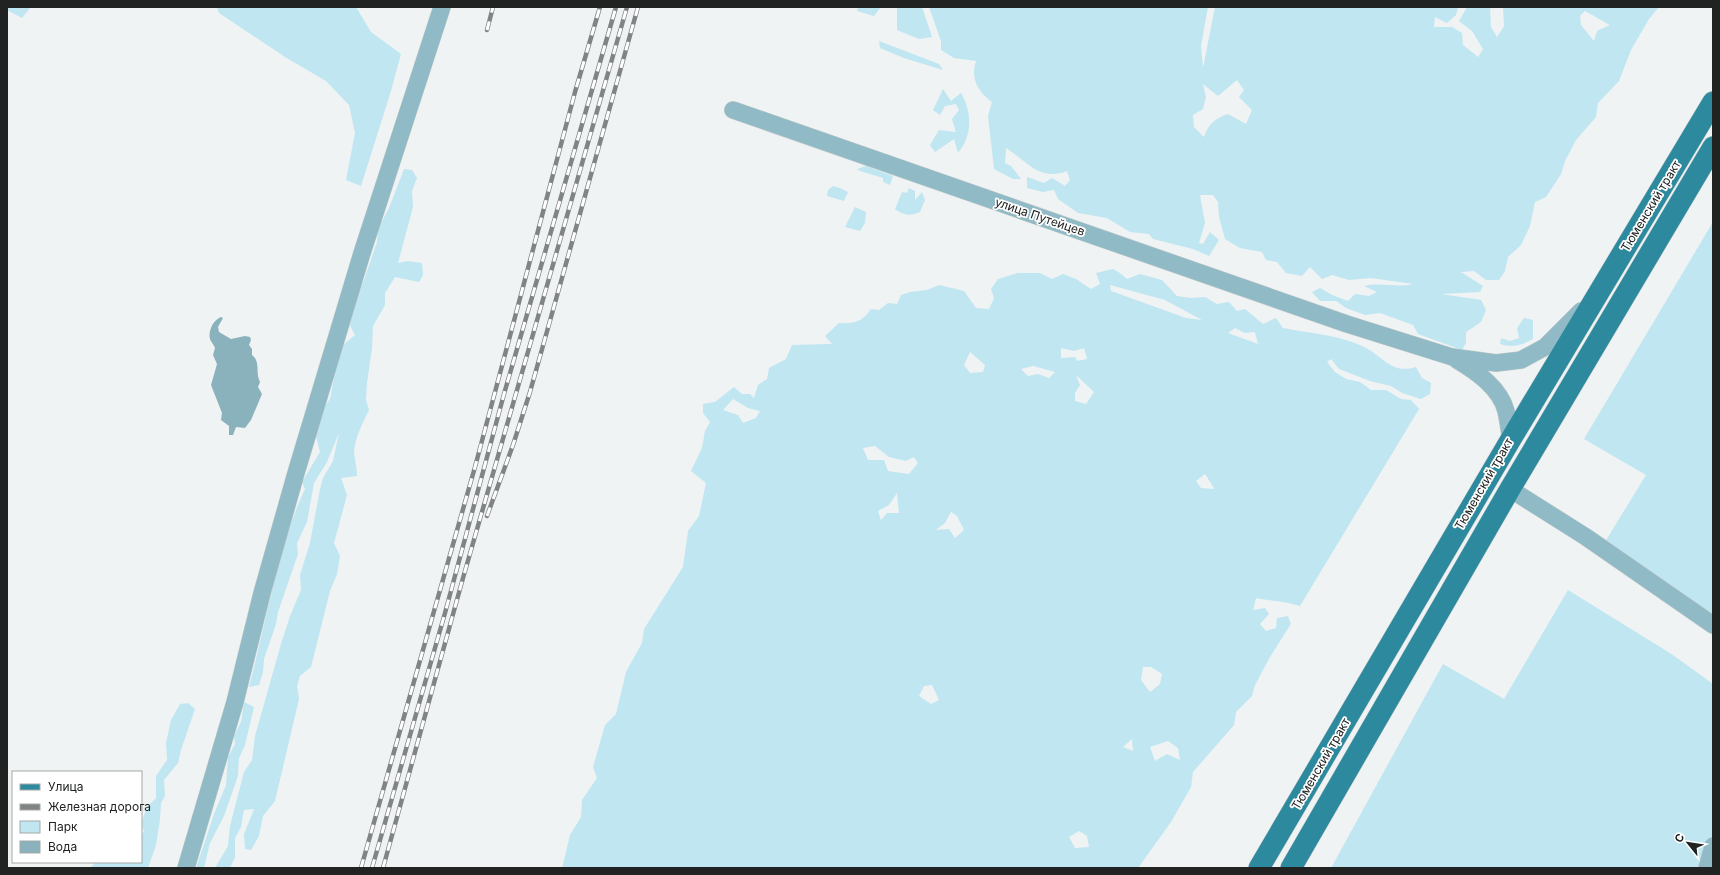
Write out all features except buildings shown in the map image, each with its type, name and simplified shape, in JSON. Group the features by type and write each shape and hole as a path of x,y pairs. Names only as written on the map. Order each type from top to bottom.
{"main road":[{"name":"Тюменский тракт","path":"1259,868 1511,439 1713,102"},
{"name":"Тюменский тракт","path":"1291,868 1510,489 1713,147"}],"street":[{"path":"186,868 235,702 262,593 296,473 362,253 442,7"},
{"name":"улица Путейцев","path":"733,110 1347,324 1452,357"},
{"path":"1452,357 1496,363 1508,363 1527,358 1545,347 1560,334 1600,291"},
{"path":"1452,357 1468,367 1496,391 1506,410 1511,439"},
{"path":"1510,489 1579,533 1713,625"},
{"path":"1707,868 1713,846"}],"green space":[{"path":"7,7 30,8 22,18 7,10"},
{"path":"217,7 356,7 371,32 401,54 361,186 346,180 355,133 349,105 326,81 285,57 219,13"},
{"path":"858,7 881,7 874,16 857,11"},
{"path":"897,7 922,7 932,37 919,39 897,30"},
{"path":"929,7 1208,7 1201,46 1203,68 1215,7 1458,7 1456,15 1447,23 1435,17 1434,27 1452,27 1462,33 1463,45 1478,57 1483,49 1472,31 1459,21 1467,7 1490,7 1491,27 1497,37 1504,26 1503,7 1659,7 1649,19 1631,50 1619,81 1598,103 1596,117 1576,140 1565,161 1561,174 1546,197 1535,202 1530,226 1521,245 1508,257 1505,271 1499,280 1486,280 1474,271 1461,272 1483,286 1480,292 1441,294 1481,300 1486,310 1481,322 1466,332 1466,343 1462,350 1418,334 1413,325 1380,313 1365,315 1346,308 1336,301 1320,301 1312,292 1320,288 1332,295 1348,301 1355,294 1369,296 1377,292 1364,286 1413,284 1371,278 1349,280 1332,275 1322,279 1310,267 1302,276 1286,273 1277,262 1266,260 1262,252 1240,248 1225,239 1219,217 1218,202 1213,195 1200,195 1205,223 1199,243 1203,244 1210,232 1219,240 1209,256 1193,249 1153,239 1149,234 1130,232 1107,218 1078,213 1058,199 1054,190 1043,192 1027,188 1027,177 1044,183 1052,178 1065,186 1070,180 1067,171 1057,174 1041,172 1027,164 1006,148 1005,163 1011,166 1021,179 1013,179 994,169 988,116 992,102 983,94 976,84 974,67 976,61 954,58 941,50 941,41","holes":["1585,11 1610,25 1597,31 1594,41 1581,25 1580,16","1237,80 1244,90 1239,97 1252,110 1246,124 1228,114 1213,122 1208,128 1204,137 1194,127 1193,115 1203,109 1206,97 1203,84 1218,96"]},
{"path":"879,41 939,64 943,70 904,58 880,48"},
{"path":"943,89 951,101 961,93 965,100 969,116 966,139 958,153 954,139 935,152 930,145 939,130 956,132 952,119 959,110 956,104 945,106 940,115 933,110"},
{"path":"866,166 893,176 890,185 883,182 883,178 857,169"},
{"path":"404,169 412,170 417,178 412,191 413,207 398,263 408,261 422,263 423,275 419,282 395,277 385,293 385,305 373,326 366,400 369,410 359,431 354,448 357,476 341,478 347,495 334,543 340,556 337,574 330,591 311,667 300,676 297,686 299,699 275,801 263,816 259,836 251,850 245,849 244,834 254,809 244,810 241,827 235,838 235,857 230,868 215,868 228,846 230,826 244,772 252,760 255,736 281,644 290,616 301,590 300,575 310,543 320,489 323,478 333,461 339,433 327,462 314,483 307,522 297,543 298,554 264,659 263,672 259,685 249,687 279,561 295,512 305,489 302,482 320,452 316,436 321,411 330,399 335,372 343,345 355,335 350,326 354,300 364,280 377,242 378,229 389,208"},
{"path":"833,186 848,192 844,201 827,196 828,190"},
{"path":"909,188 915,191 915,200 922,192 925,200 920,212 907,215 895,209 902,192 907,193"},
{"path":"855,207 866,212 865,223 860,231 845,227"},
{"path":"1713,222 1713,614 1605,542 1646,475 1584,439"},
{"path":"1113,269 1127,279 1140,274 1162,280 1177,296 1191,298 1205,297 1217,304 1229,302 1237,311 1245,309 1263,324 1276,318 1283,328 1353,342 1369,350 1393,366 1407,369 1416,367 1422,378 1431,383 1430,394 1421,399 1402,393 1391,386 1370,381 1339,369 1331,359 1327,362 1335,372 1346,379 1360,382 1371,390 1386,390 1401,399 1411,400 1419,409 1300,606 1256,598 1253,610 1265,608 1269,614 1260,624 1266,631 1276,628 1277,618 1288,616 1291,624 1270,657 1255,685 1252,696 1236,712 1234,725 1193,772 1191,787 1171,822 1138,868 562,868 570,835 581,817 582,800 597,778 593,767 605,725 616,714 626,672 642,643 644,629 683,567 688,531 699,516 706,483 691,471 702,448 705,431 710,422 703,413 703,404 715,402 734,387 742,394 750,394 754,398 758,385 767,379 769,368 786,359 792,345 832,344 825,336 839,323 857,321 864,317 871,309 879,310 888,303 897,304 901,295 910,292 927,290 939,285 964,291 976,308 989,309 994,298 991,289 998,279 1018,273 1040,273 1052,279 1063,274 1076,279 1091,289 1100,284 1096,273","holes":["1110,285 1165,300 1202,320 1186,318 1111,291","1235,328 1245,333 1255,332 1258,344 1228,333","1061,348 1074,351 1084,348 1087,359 1077,361 1075,357 1061,358","970,352 985,365 983,372 970,373 964,365","1033,366 1055,372 1049,378 1038,374 1028,376 1021,369","1076,375 1094,392 1086,404 1075,401 1075,393 1080,385","733,399 748,408 760,411 756,418 743,423 738,415 723,410","875,446 889,457 906,461 914,457 918,463 909,474 888,471 884,460 868,460 863,448","1205,474 1214,489 1201,488 1196,481","897,493 899,513 887,513 881,520 878,511 889,505","951,512 957,516 964,530 955,538 949,529 936,530 945,523","1143,667 1151,667 1162,674 1160,684 1150,692 1141,680","932,685 939,700 931,704 919,696 924,686","1132,739 1133,751 1123,747","1168,741 1178,748 1180,760 1167,754 1155,761 1150,747","1079,831 1087,836 1089,847 1075,848 1069,837"]},
{"path":"1524,318 1533,320 1533,339 1517,345 1509,346 1500,344 1501,338 1510,341 1519,338 1517,328"},
{"path":"1568,590 1673,655 1713,684 1713,868 1331,868 1443,664 1504,699"},
{"path":"244,702 254,707 245,745 239,758 238,776 224,816 210,843 204,868 196,868 214,814 226,785 228,757 235,744 234,736 241,722"},
{"path":"188,703 195,709 178,763 164,780 165,796 161,803 156,845 148,868 90,868 95,863 142,863 142,834 144,831 142,821 147,807 156,798 156,776 167,760 166,743 171,720 180,704"}],"water":[{"path":"221,317 223,318 218,327 219,332 231,339 245,336 250,337 251,340 249,345 252,349 252,355 257,364 260,382 258,387 262,394 251,420 245,428 236,427 233,435 229,435 229,426 221,420 222,413 211,385 217,364 213,355 215,348 210,339 210,333 213,323"}],"railway":[{"path":"487,30 493,7"},
{"path":"361,868 475,467 575,92 600,7"},
{"path":"372,868 445,613 504,394 616,7"},
{"path":"383,868 463,578 627,7"},
{"path":"487,516 513,445 530,392 638,7"}]}
